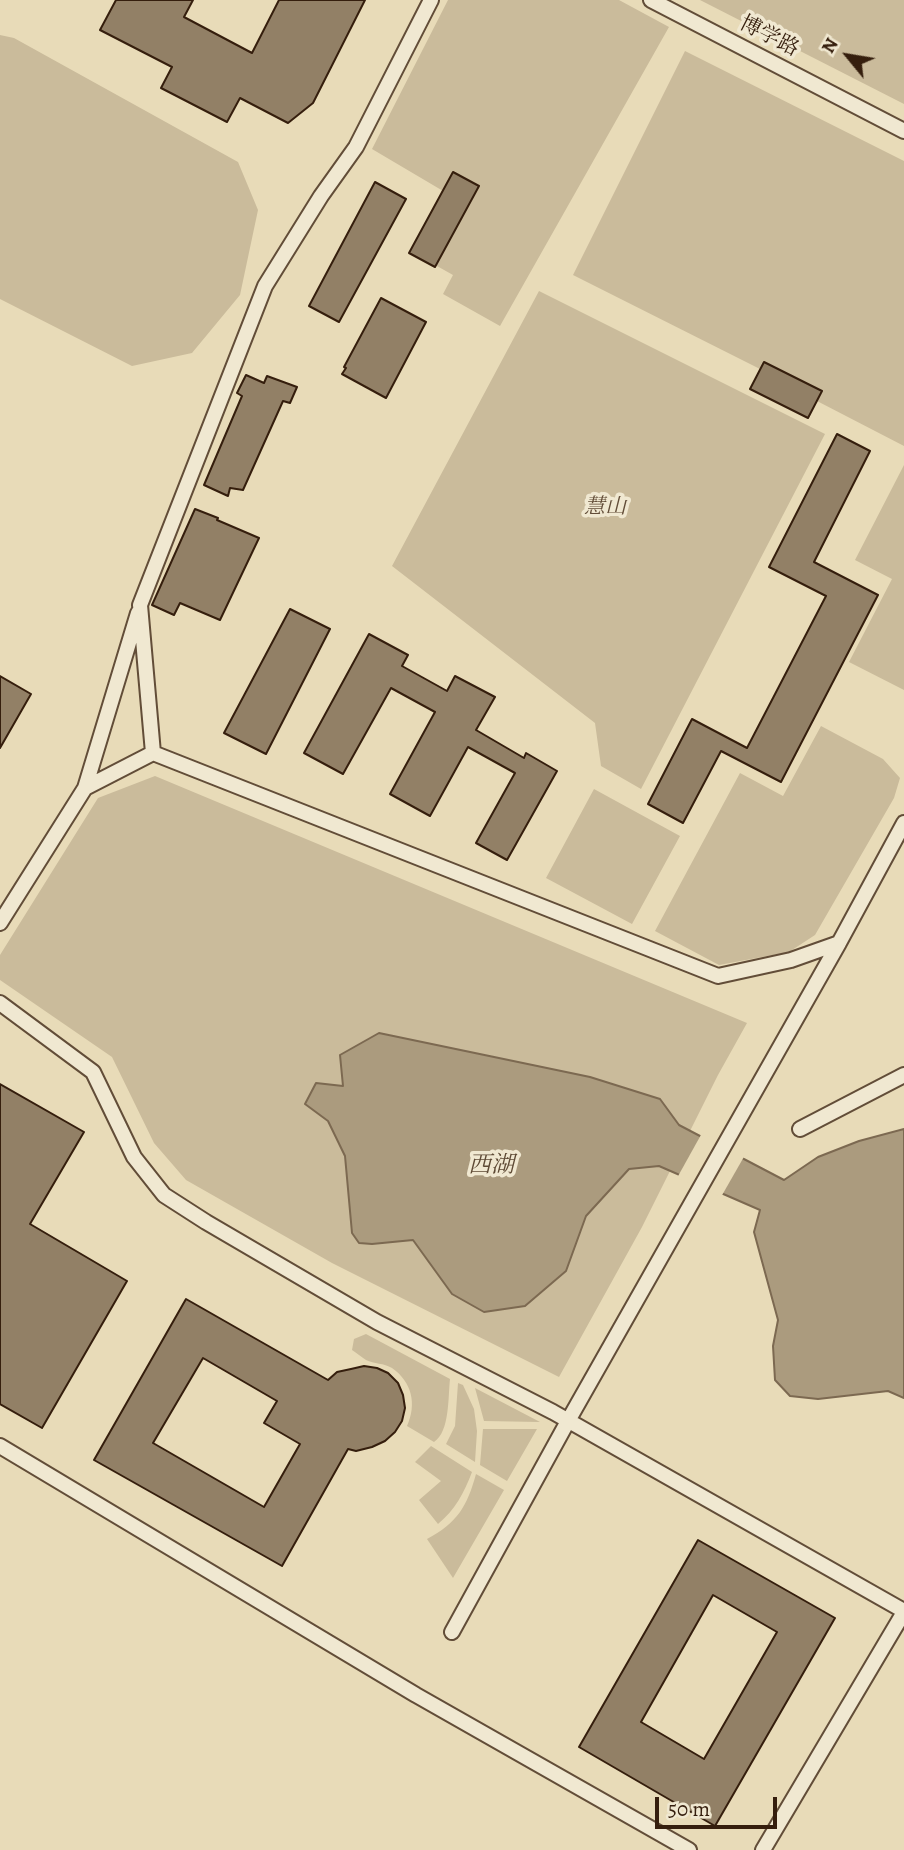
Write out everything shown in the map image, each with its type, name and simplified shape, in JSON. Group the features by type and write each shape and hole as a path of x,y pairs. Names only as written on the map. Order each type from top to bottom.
{"street":[{"path":"0,923 85,788 140,605 265,286 321,196 356,147 431,0"},
{"name":"博学路","path":"651,0 904,131"},
{"path":"140,605 152,753"},
{"path":"85,788 152,753 718,976 791,960 839,943"},
{"path":"452,1632 904,823"},
{"path":"0,1003 93,1072 134,1157 164,1195 377,1322 568,1421 904,1612 763,1850"},
{"path":"800,1129 904,1075"},
{"path":"0,1446 416,1695 689,1850"}],"green space":[{"path":"448,0 619,0 669,27 500,326 443,294 453,275 428,261 460,201 372,149"},
{"path":"700,0 904,0 904,104"},
{"path":"0,35 14,38 238,162 258,210 240,295 192,353 132,366 0,299"},
{"path":"685,51 904,161 904,446 817,401 808,418 750,389 760,369 573,275"},
{"name":"慧山","path":"539,291 825,434 641,789 601,766 595,723 392,566"},
{"path":"904,465 904,690 849,662 892,579 855,560"},
{"path":"821,726 883,759 900,778 894,798 815,935 789,952 719,965 655,931 740,773 783,796"},
{"path":"155,776 747,1023 642,1227 559,1377 332,1263 186,1180 154,1143 112,1057 0,980 0,955 98,798"},
{"path":"594,789 680,836 632,924 546,878"},
{"path":"366,1334 450,1379 446,1422 434,1442 407,1426 412,1410 411,1394 399,1374 389,1366 366,1360 352,1350 354,1339"},
{"path":"458,1383 463,1385 474,1409 477,1431 475,1462 446,1444 455,1426"},
{"path":"475,1388 540,1422 484,1421"},
{"path":"483,1429 537,1429 507,1481 480,1465"},
{"path":"431,1446 472,1472 458,1501 438,1524 419,1500 441,1481 415,1462"},
{"path":"476,1474 504,1490 453,1578 427,1539 446,1527 459,1513 469,1496"}],"water":[{"name":"西湖","path":"379,1033 590,1077 660,1099 679,1125 784,1180 818,1157 859,1141 904,1129 904,1398 888,1391 818,1399 790,1396 775,1380 773,1346 778,1320 754,1232 760,1210 659,1166 629,1169 586,1216 566,1271 525,1306 484,1312 452,1294 413,1240 359,1243 352,1233 345,1156 328,1121 305,1104 316,1083 343,1086 340,1055"}],"pier":[{"path":"702,1133 745,1155 721,1197 677,1178"}],"building":[{"path":"116,0 193,0 184,17 252,53 279,0 365,0 313,103 288,123 240,98 227,122 161,88 172,67 100,30"},
{"path":"453,172 479,186 435,267 409,253"},
{"path":"375,182 406,199 339,322 309,306"},
{"path":"381,298 426,322 386,398 342,374"},
{"path":"764,362 822,391 808,418 750,389"},
{"path":"246,375 264,383 267,376 297,387 290,403 283,401 243,490 230,488 228,496 204,485 242,396 237,393"},
{"path":"837,434 870,451 814,562 878,595 781,782 721,751 683,823 648,804 692,719 747,748 826,596 769,567"},
{"path":"195,509 259,538 220,620 180,603 174,615 152,605"},
{"path":"290,609 330,629 266,754 224,733"},
{"path":"369,634 408,655 402,666 447,691 455,676 495,697 476,730 524,758 526,753 557,771 507,860 476,843 515,773 468,747 430,816 390,794 435,712 391,688 343,774 304,753"},
{"path":"0,676 31,694 0,748"},
{"path":"0,1084 84,1132 30,1224 127,1281 42,1428 0,1404"},
{"path":"186,1299 328,1380 337,1372 364,1366 377,1368 388,1373 398,1383 403,1395 405,1408 402,1421 395,1432 372,1447 356,1451 348,1449 282,1566 94,1460","holes":["203,1358 277,1401 264,1423 300,1444 264,1507 153,1443"]},
{"path":"698,1540 835,1618 715,1826 579,1747","holes":["713,1595 777,1632 704,1759 641,1722"]}]}
